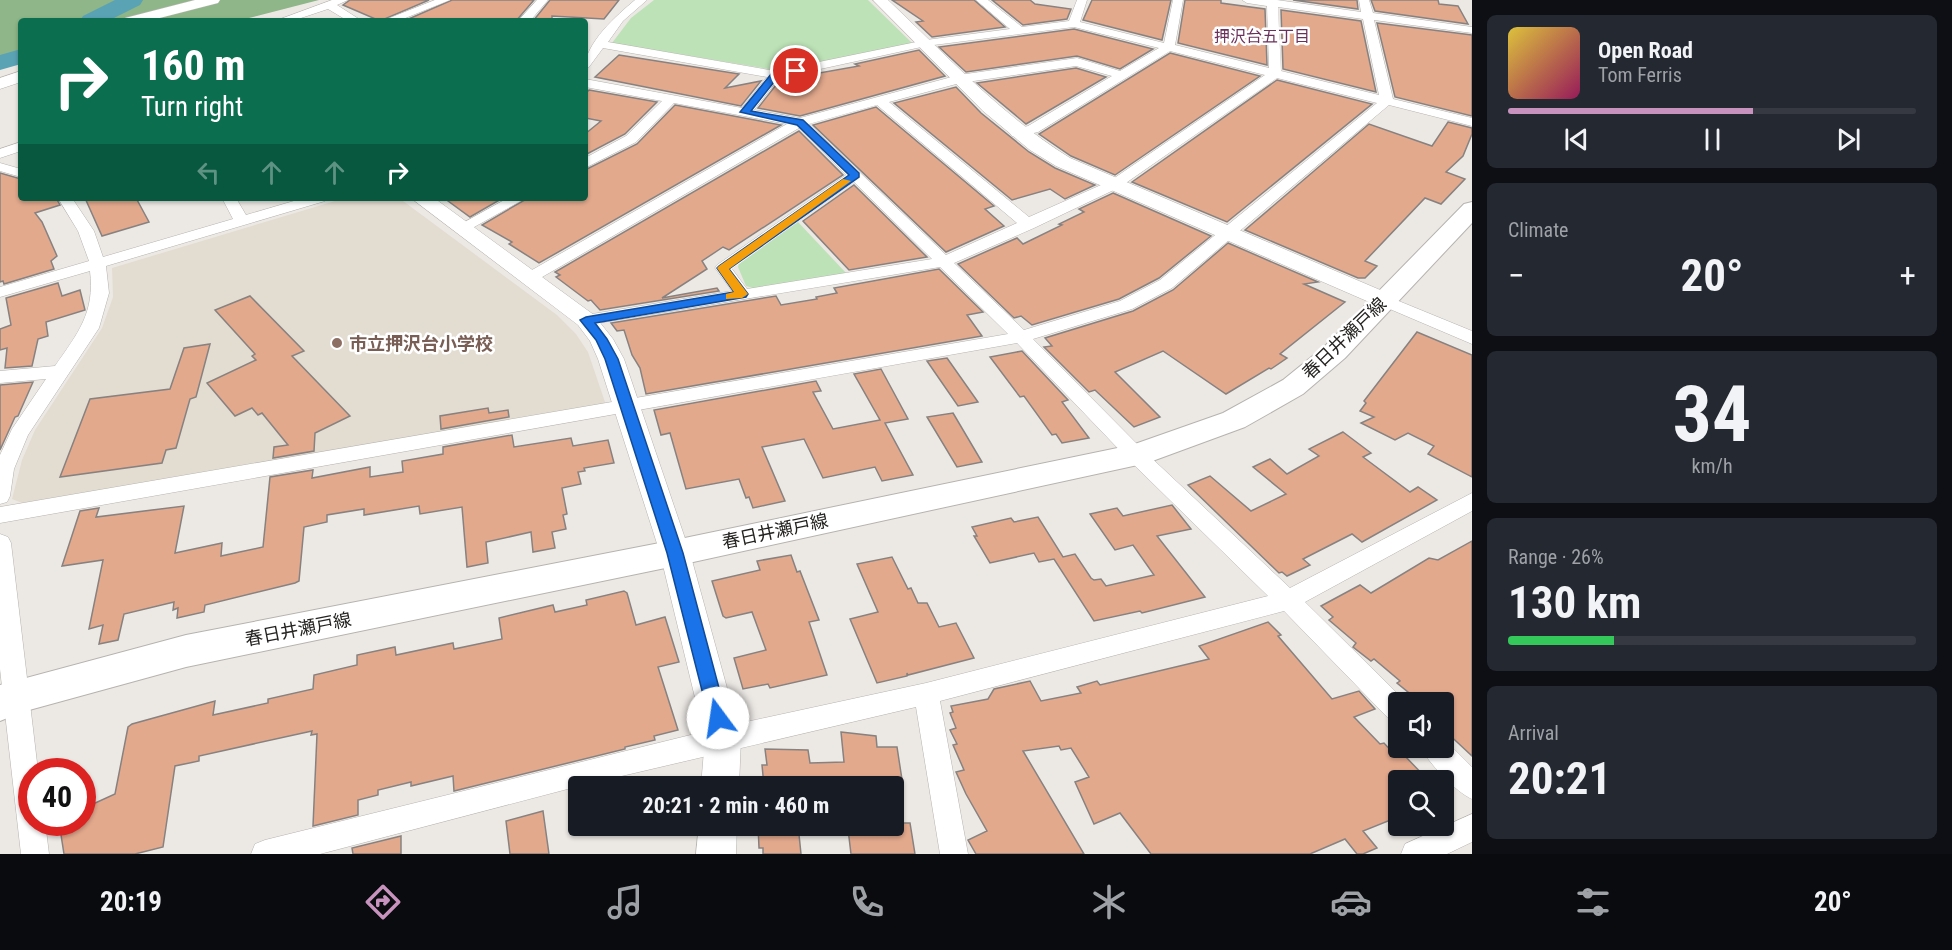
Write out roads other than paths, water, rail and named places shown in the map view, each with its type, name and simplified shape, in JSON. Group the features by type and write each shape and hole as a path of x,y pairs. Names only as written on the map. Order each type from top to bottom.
{"main road":[{"name":"春日井瀬戸線","path":"8,701 186,651 675,553 1136,455 1234,420 1293,387 1335,352 1472,208"}],"street":[{"path":"142,18 213,0"},
{"path":"290,18 343,0"},
{"path":"396,18 445,0"},
{"path":"527,18 543,0"},
{"path":"588,60 619,19 642,0"},
{"path":"880,0 1017,133 1062,162 1472,338"},
{"path":"981,0 1018,30"},
{"path":"1074,24 1082,0"},
{"path":"1017,133 1034,129 1169,47 1178,0"},
{"path":"1247,0 1472,30"},
{"path":"1364,0 1387,101"},
{"path":"1272,2 1275,73"},
{"path":"329,5 351,18"},
{"path":"600,44 775,75 926,43 1074,24 1472,122"},
{"path":"531,277 800,122 959,79 1077,62 1123,76"},
{"path":"586,320 943,262 1029,225 1115,184 1275,73"},
{"path":"745,112 775,75"},
{"path":"0,84 18,77"},
{"path":"588,84 800,122 1021,337 1136,455 1288,600 1388,701"},
{"path":"588,162 631,139 672,99"},
{"path":"879,100 1029,225"},
{"path":"0,515 1021,337 1126,305 1166,284 1387,101"},
{"path":"0,154 18,147"},
{"path":"0,167 18,172"},
{"path":"742,294 723,268 855,175"},
{"path":"0,496 4,469 19,434 90,328 101,293 98,265 86,231 67,201"},
{"path":"231,201 242,221"},
{"path":"0,292 310,201"},
{"path":"425,201 531,277 586,320 601,339 611,359 628,407 675,553 723,740 721,776"},
{"path":"462,228 513,201"},
{"path":"0,377 61,372"},
{"path":"265,854 723,740 926,694 1288,600 1472,501"},
{"path":"0,543 8,701 35,854"},
{"path":"926,694 954,854"},
{"path":"1445,758 1472,786"},
{"path":"1415,854 1472,828"},
{"path":"716,854 717,836"}],"waterway":[{"path":"97,18 132,0"},
{"path":"0,63 18,57"}],"place":[{"name":"市立押沢台小学校","path":"337,343"}],"district":[{"name":"押沢台五丁目","path":"1262,36"}]}
